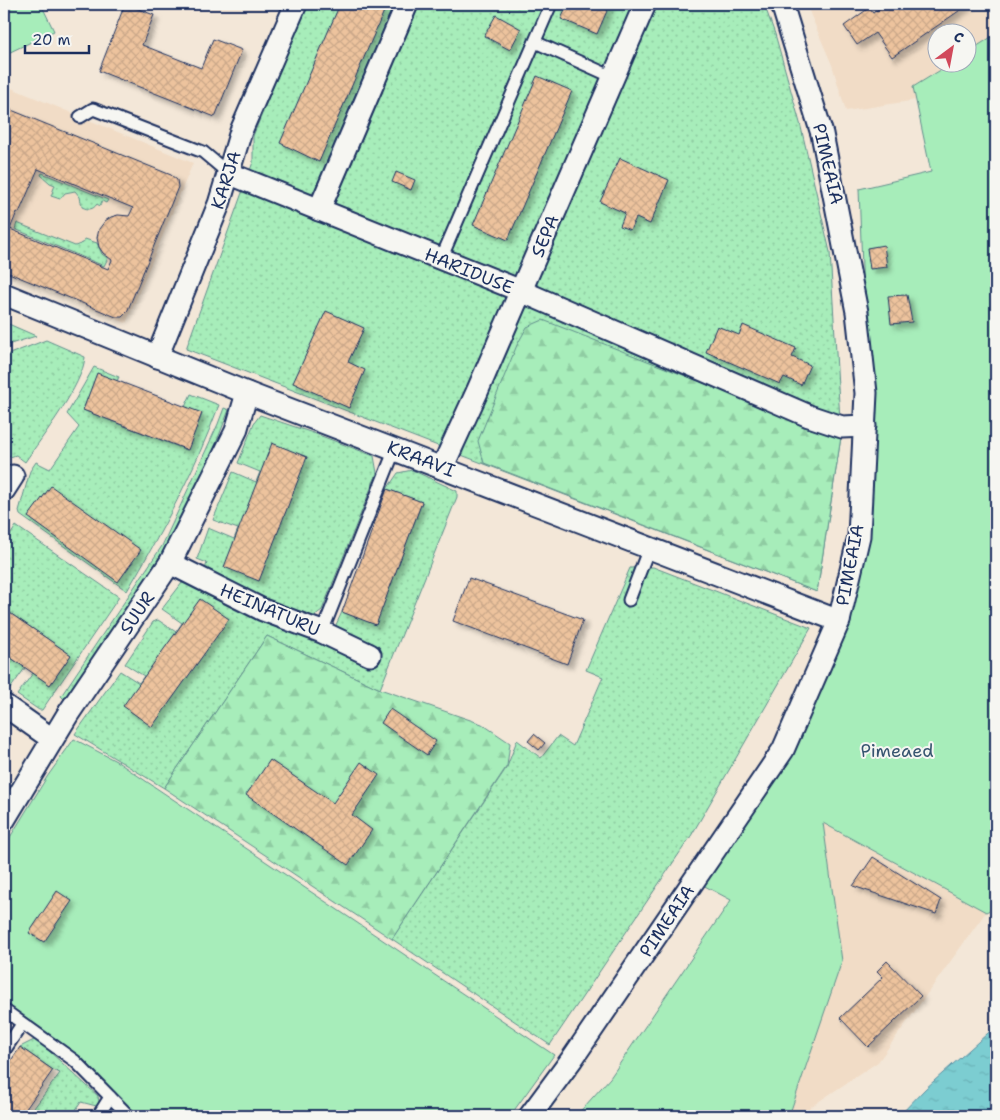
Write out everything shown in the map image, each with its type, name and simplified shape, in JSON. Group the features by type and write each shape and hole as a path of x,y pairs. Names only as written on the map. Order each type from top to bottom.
{"street":[{"name":"KARJA","path":"157,357 219,204 241,131 296,4"},
{"path":"319,210 407,4"},
{"name":"SEPA","path":"442,468 645,4"},
{"name":"PIMEAIA","path":"530,1116 572,1059 783,750 839,621 859,536 866,393 857,312 822,134 782,4"},
{"name":"HARIDUSE","path":"228,173 521,291 809,416 842,427 865,426"},
{"name":"KRAAVI","path":"4,294 157,357 839,621"},
{"name":"SUUR","path":"4,820 52,739 170,563 236,431 247,392"},
{"name":"HEINATURU","path":"170,563 263,610 322,632 370,655"},
{"path":"4,705 52,739"}],"lane":[{"path":"441,259 551,4"},
{"path":"535,42 613,77"},
{"name":"HARIDUSE","path":"80,117 93,109 203,152 228,173"},
{"path":"322,632 395,449"},
{"path":"629,600 649,548"},
{"path":"4,1010 75,1061 129,1116"},
{"path":"4,1051 22,1024"},
{"path":"98,1116 110,1098"}],"shaded area":[{"path":"806,4 996,4 996,34 978,46 978,22 928,22 928,72 938,72 914,87 916,100 846,111 832,65"},
{"path":"4,85 193,163 126,323 4,272"},
{"path":"823,823 986,912 878,1062 797,1116 789,1116 842,961"}],"green space":[{"path":"19,4 41,4 54,31 4,55 4,11"},
{"path":"307,4 764,4 775,34 800,123 830,252 841,437 817,592 186,349 253,162 253,136"},
{"name":"Pimeaed","path":"996,34 996,907 986,912 823,823 842,961 789,1116 576,1116 610,1078 731,900 699,883 846,620 865,345 859,189 931,172 913,87 937,72 978,72 978,46"},
{"path":"42,173 108,200 106,203 102,201 100,206 97,204 88,209 82,207 80,197 75,191 65,193 60,199 51,196 55,185 41,175"},
{"path":"17,223 75,246 83,243 85,239 97,243 102,254 108,258 104,266 15,229"},
{"path":"543,320 841,437 817,592 484,463 478,441 517,345 527,327"},
{"path":"4,322 36,336 4,346"},
{"path":"46,340 85,357 83,369 70,396 25,462 16,455 10,457 4,454 4,356"},
{"path":"94,367 119,377 117,381 97,374 83,410 187,450 202,414 185,407 191,394 219,405 177,500 127,591 20,515 19,511 30,471 36,462 50,469 79,427 67,414"},
{"path":"224,408 229,410 211,456 173,539 64,699 61,696 162,546"},
{"path":"260,415 374,456 377,473 322,610 310,619 294,616 204,572 207,563 197,559 208,528 234,539 238,529 213,520 233,472 256,482 260,472 238,463 254,423"},
{"path":"412,470 457,491 457,497 380,689 267,636 164,788 75,734 120,671 139,683 144,676 125,664 153,622 158,620 176,632 182,623 162,609 182,583 190,583 335,627 342,612 376,624 422,502 387,489 398,473"},
{"path":"16,526 119,597 42,710 39,710 17,695 33,673 50,685 71,655 4,609 4,545"},
{"path":"653,567 811,628 691,836 550,1045 392,939 507,767 517,740 541,758 558,736 573,746 603,677 586,670 630,568"},
{"path":"267,636 380,689 482,724 510,743 507,766 392,939 164,788"},
{"path":"4,653 25,668 10,689 4,685"},
{"path":"74,739 116,761 554,1055 510,1116 136,1116 81,1057 4,1002 4,847 47,777"},
{"path":"36,1039 98,1096 100,1107 81,1102 72,1116 28,1116 60,1073 20,1047"}],"water":[{"path":"996,1026 996,1116 899,1116 925,1089"}],"building":[{"path":"125,4 154,15 142,45 201,68 213,39 242,50 215,117 99,71"},
{"path":"340,4 373,4 385,9 319,162 280,143"},
{"path":"568,4 610,4 597,34 561,19"},
{"path":"886,4 969,4 943,22 928,22 928,32 892,57 875,33 857,45 844,26 869,8 873,13"},
{"path":"496,15 521,29 510,50 484,36"},
{"path":"537,76 572,91 508,240 473,225"},
{"path":"4,107 171,175 177,180 178,187 127,312 122,317 116,317 4,271","holes":["38,169 133,208 129,216 118,215 111,217 99,229 97,238 99,247 112,260 108,269 10,229"]},
{"path":"620,158 669,180 650,224 636,218 630,230 620,226 625,213 600,202"},
{"path":"396,172 415,180 411,190 392,182"},
{"path":"884,245 887,267 870,269 867,248"},
{"path":"907,295 912,322 891,324 888,296"},
{"path":"326,311 364,328 348,362 365,370 349,408 293,383"},
{"path":"743,325 796,348 792,357 810,365 801,385 784,377 780,384 706,352 717,326 739,335"},
{"path":"97,373 202,413 188,450 83,410"},
{"path":"272,443 307,457 259,581 224,567"},
{"path":"51,486 141,550 118,582 28,517"},
{"path":"387,489 422,502 376,625 342,612"},
{"path":"469,578 583,620 567,664 453,621"},
{"path":"200,599 229,619 152,727 123,706"},
{"path":"4,609 71,655 50,685 4,653"},
{"path":"390,709 436,741 427,755 381,723"},
{"path":"534,734 545,743 539,750 528,741"},
{"path":"270,760 333,803 361,762 379,775 352,815 372,830 348,865 246,795"},
{"path":"873,857 941,900 936,914 853,886"},
{"path":"57,891 72,901 44,942 29,933"},
{"path":"887,961 921,996 868,1047 840,1018 883,977 877,971"},
{"path":"20,1047 53,1070 21,1116 4,1116 4,1071"}]}
